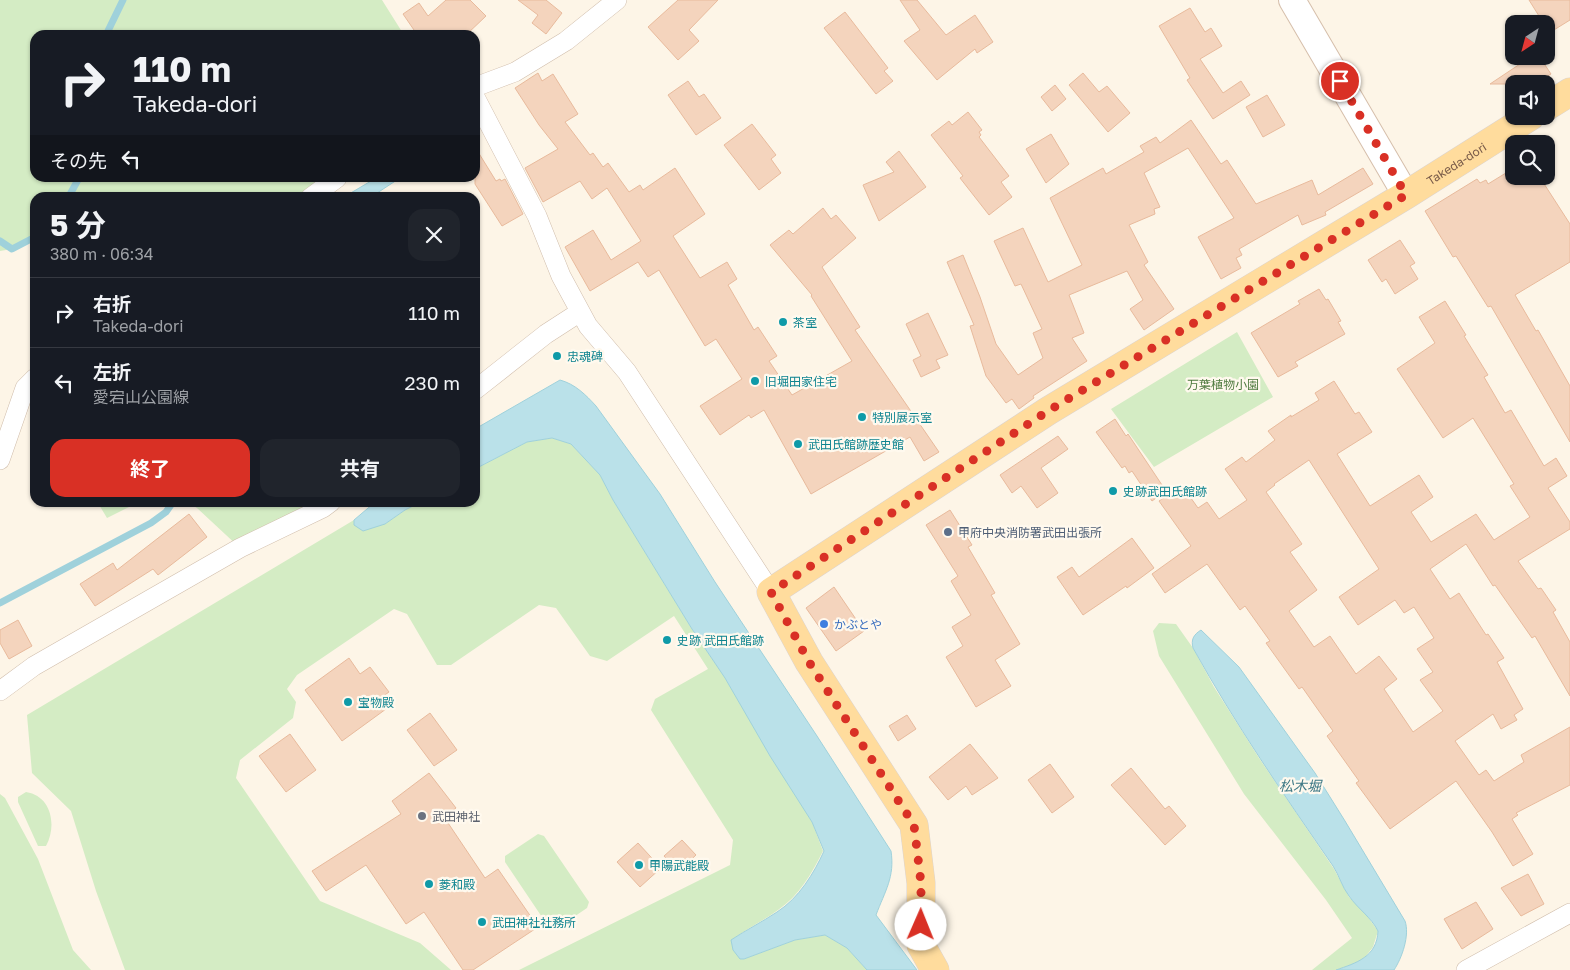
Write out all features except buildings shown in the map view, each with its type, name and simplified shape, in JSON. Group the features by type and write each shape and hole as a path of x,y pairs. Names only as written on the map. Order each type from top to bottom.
{"main road":[{"path":"1292,0 1406,195"},
{"path":"1555,101 1570,92"},
{"name":"Takeda-dori","path":"771,592 1048,411 1406,195 1517,125"},
{"path":"771,592 809,662 914,825 921,883 921,945 935,970"}],"street":[{"path":"480,85 515,72 566,41 617,0"},
{"path":"480,107 537,216 561,276 588,326 627,372 771,592"},
{"path":"318,192 332,182"},
{"path":"480,386 546,334 580,312"},
{"path":"0,460 25,388 30,383"},
{"path":"0,691 34,666 240,548 324,507"},
{"path":"1466,970 1570,913"}],"green space":[{"path":"0,0 382,0 401,30 30,30 30,182 331,182 317,192 30,192 30,240 12,249 0,251"},
{"name":"万葉植物小園","path":"1237,332 1273,397 1154,467 1111,409"},
{"path":"552,438 571,444 600,475 613,500 692,629 725,678 812,822 823,851 809,876 799,891 786,904 732,940 733,950 744,959 795,940 825,935 847,948 867,970 519,970 730,865 733,840 651,710 655,699 708,669 674,616 607,661 590,656 556,608 539,605 451,665 437,665 407,614 394,609 297,675 287,689 296,702 293,718 240,760 236,778 320,901 420,943 451,970 125,970 96,891 71,811 32,773 27,715 354,520 355,525 385,524 411,507 480,507 480,466 527,442"},
{"path":"100,507 129,507 107,518"},
{"path":"195,507 323,507 240,548"},
{"path":"1159,623 1176,624 1193,648 1214,687 1259,758 1334,869 1349,897 1365,913 1378,931 1373,947 1358,963 1336,970 1312,970 1352,938 1326,900 1244,794 1159,656 1153,631"},
{"path":"26,792 42,799 50,813 51,830 46,846 38,846 18,802 18,797"},
{"path":"0,794 5,798 38,859 73,950 91,970 0,970"},
{"path":"538,834 544,836 589,902 587,908 556,929 550,929 505,862 505,856"}],"water":[{"path":"369,182 394,182 379,192 352,192"},
{"path":"560,380 575,387 596,406 660,494 715,582 891,851 892,869 886,891 876,915 917,970 867,970 847,948 825,935 795,940 740,959 733,950 731,940 785,906 799,892 816,868 824,851 812,822 770,756 725,678 692,629 613,500 600,475 571,444 552,438 527,442 480,466 480,426"},
{"path":"369,507 411,507 385,524 363,531 354,525 354,520"},
{"name":"松木堀","path":"1201,630 1239,667 1315,773 1405,921 1407,933 1400,959 1394,970 1336,970 1351,965 1370,953 1377,940 1378,931 1372,921 1347,892 1333,866 1260,759 1209,676 1192,645 1194,636"}],"waterway":[{"path":"108,30 123,0"},
{"path":"71,192 77,182"},
{"path":"0,241 12,249 30,240"},
{"path":"0,603 151,523 170,507"}],"place":[{"name":"茶室","path":"783,322"},
{"name":"忠魂碑","path":"557,356"},
{"name":"旧堀田家住宅","path":"755,381"},
{"name":"特別展示室","path":"862,417"},
{"name":"武田氏館跡歴史館","path":"798,444"},
{"name":"史跡武田氏館跡","path":"1113,491"},
{"name":"甲府中央消防署武田出張所","path":"948,532"},
{"name":"かぶとや","path":"824,624"},
{"name":"史跡 武田氏館跡","path":"667,640"},
{"name":"宝物殿","path":"348,702"},
{"name":"武田神社","path":"422,816"},
{"name":"甲陽武能殿","path":"639,865"},
{"name":"菱和殿","path":"429,884"},
{"name":"武田神社社務所","path":"482,922"}],"route":[{"path":"921,925 921,883 914,825 809,662 771,592 1048,411 1406,195 1340,81"}]}
